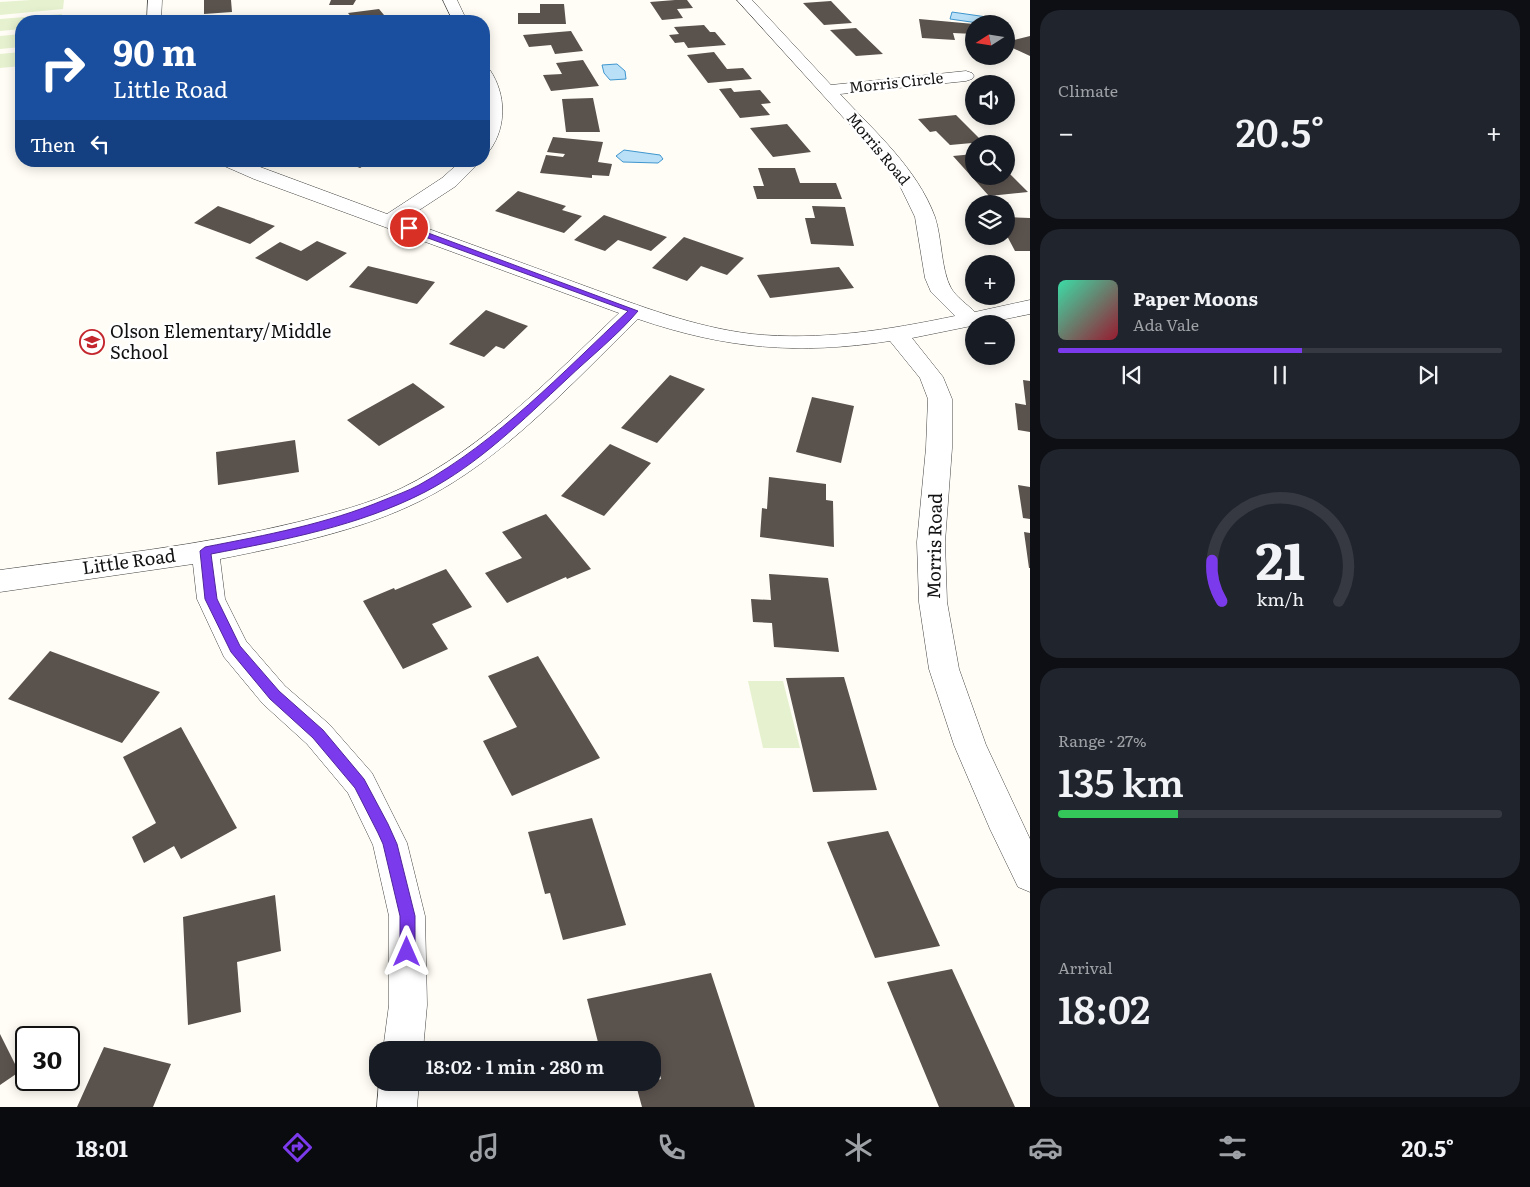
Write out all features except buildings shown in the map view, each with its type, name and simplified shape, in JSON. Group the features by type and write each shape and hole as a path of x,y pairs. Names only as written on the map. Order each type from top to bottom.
{"street":[{"path":"154,15 155,0"},
{"path":"450,0 457,15"},
{"name":"Morris Road","path":"744,0 885,153 908,183 925,217 936,278 942,292 966,315"},
{"name":"Morris Circle","path":"827,90 965,76"},
{"path":"490,86 496,112 490,135"},
{"path":"241,167 261,176 390,221 634,311 718,336 771,342 823,342 895,333 965,320"},
{"path":"390,221 449,182 465,167"},
{"path":"990,315 1030,307"},
{"name":"Little Road","path":"0,581 205,551 284,536 355,517 422,489 474,455 518,419 634,311"},
{"name":"Morris Road","path":"895,333 931,377 940,399 939,448 931,542 933,602 944,669 970,745 1007,829 1030,875"},
{"path":"205,551 211,599 235,649 274,695 318,734 360,783 390,844 407,916 408,1005 404,1041"},
{"path":"397,1107 398,1091"}],"green space":[{"path":"64,0 63,9 0,15 0,2"},
{"path":"15,18 15,30 0,31 0,19"},
{"path":"15,35 15,48 0,49 0,36"},
{"path":"15,53 15,67 0,68 0,54"},
{"path":"748,681 783,681 800,748 763,748"}],"water":[{"path":"952,12 973,15 965,15 965,21 950,19"},
{"path":"617,64 625,71 626,79 610,80 604,73 602,65"},
{"path":"624,150 660,155 663,159 658,163 623,162 616,156"}],"place":[{"name":"Olson Elementary/Middle School","path":"92,342"}],"route":[{"path":"407,952 407,916 390,844 383,828 360,783 318,734 274,695 235,649 211,599 205,551 284,536 355,517 422,489 474,455 518,419 634,311 409,228"}]}
